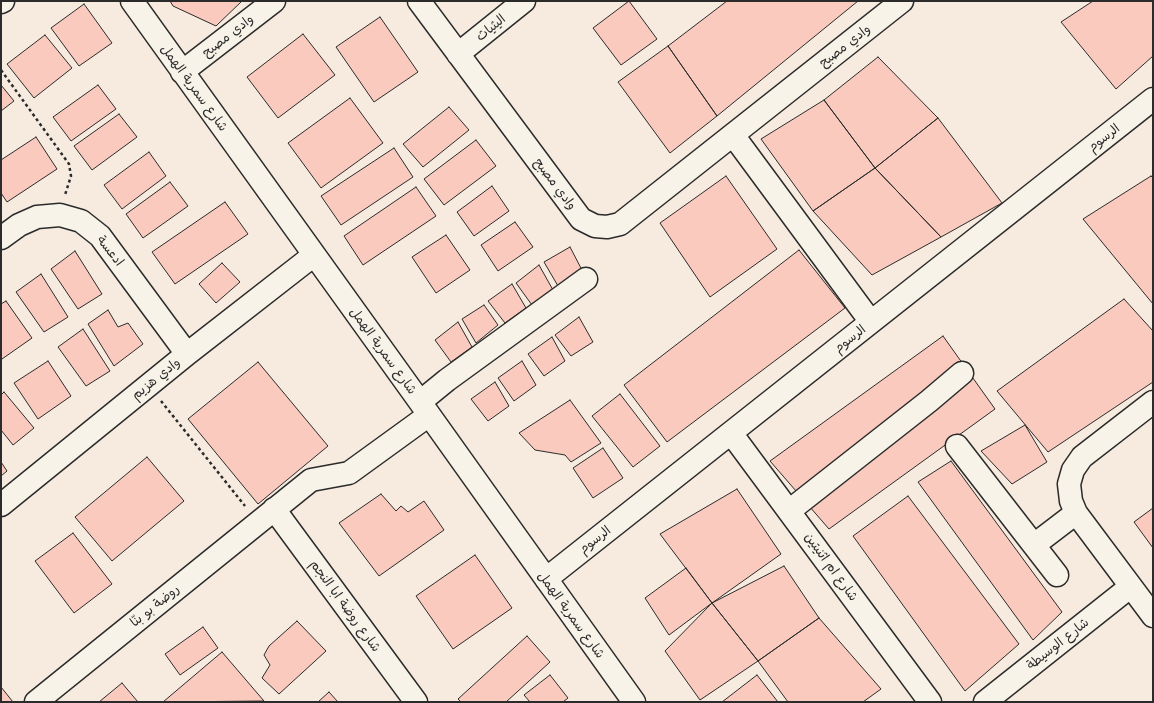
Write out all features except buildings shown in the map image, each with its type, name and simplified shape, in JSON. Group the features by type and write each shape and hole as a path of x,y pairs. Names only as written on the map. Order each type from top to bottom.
{"street":[{"name":"شارع سمرية الهمل","path":"132,1 634,702"},
{"name":"وادي مصبح","path":"182,72 274,1"},
{"name":"وادي مصبح","path":"419,1 581,219 594,226 607,227 620,224 902,1"},
{"name":"اليثياث","path":"458,54 524,1"},
{"name":"الرسوم","path":"546,579 871,322 1151,105"},
{"path":"733,135 871,322"},
{"name":"ادعسة","path":"1,238 19,225 37,217 60,215 81,221 100,236 187,354"},
{"name":"وادي هزيم","path":"1,505 148,385 314,255"},
{"name":"روضة بو بنّا","path":"36,702 311,480 349,473 424,408 447,380 586,279"},
{"path":"789,510 929,401 962,373"},
{"path":"1153,402 1082,458 1073,470 1069,484 1071,501 1076,513 1153,616"},
{"name":"شارع ام اثنيتين","path":"731,433 930,702"},
{"path":"957,446 1057,575"},
{"path":"1034,545 1076,513"},
{"name":"شارع روضة ابا النجم","path":"266,516 416,702"},
{"name":"شارع الوسيطة","path":"985,702 1130,587"}],"path":[{"path":"1,70 68,164 71,176 60,215"},
{"path":"148,385 266,516"}]}
